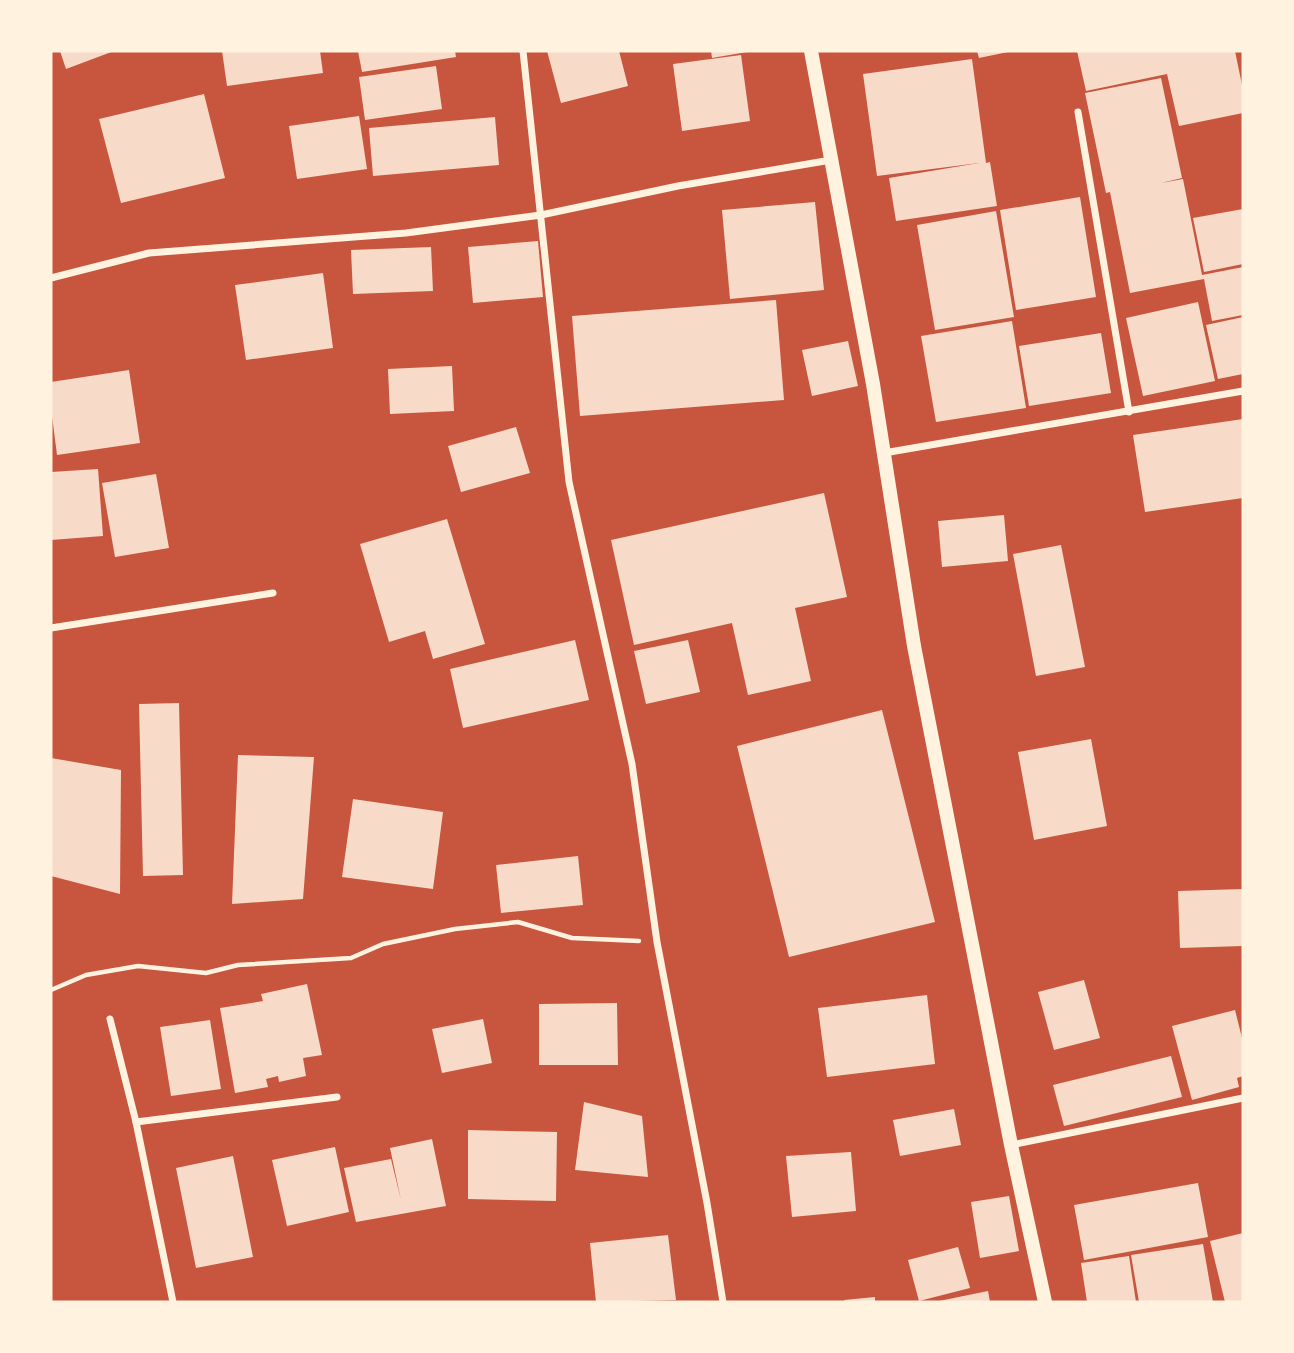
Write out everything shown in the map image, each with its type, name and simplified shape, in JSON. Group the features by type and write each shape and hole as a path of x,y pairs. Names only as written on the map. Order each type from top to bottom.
{"main road":[{"path":"811,51 855,278 914,646 1011,1144 1045,1302"}],"street":[{"path":"523,51 569,482 632,764 657,942 707,1203 723,1302"},
{"path":"1078,112 1129,412"},
{"path":"51,278 149,253 406,233 541,215 678,186 831,160"},
{"path":"884,453 1243,391"},
{"path":"51,628 273,593"},
{"path":"110,1018 136,1122 173,1302"},
{"path":"136,1122 337,1097"},
{"path":"1011,1144 1243,1098"}],"path":[{"path":"51,990 86,975 138,966 206,973 237,965 351,958 383,944 455,929 518,922 572,938 657,942"}],"building":[{"path":"60,51 114,51 66,69"},
{"path":"222,51 320,51 323,73 227,86"},
{"path":"358,51 455,51 456,57 362,72"},
{"path":"547,51 619,51 628,86 561,103"},
{"path":"711,51 747,51 747,52 712,58"},
{"path":"977,51 1008,51 1008,52 979,58"},
{"path":"1077,51 1235,51 1243,90 1243,113 1179,126 1167,74 1086,91"},
{"path":"741,55 750,121 682,131 673,64"},
{"path":"972,59 986,163 990,162 997,206 896,221 889,178 979,163 877,176 863,74"},
{"path":"436,66 442,109 365,120 359,77"},
{"path":"1161,78 1182,178 1161,183 1183,179 1202,275 1243,267 1243,315 1212,321 1204,279 1130,293 1110,192 1106,193 1085,93"},
{"path":"204,94 225,178 121,203 99,119"},
{"path":"359,116 367,169 297,179 289,126"},
{"path":"495,117 499,165 373,176 369,128"},
{"path":"1080,197 1096,297 1016,310 1000,210"},
{"path":"815,202 824,290 730,299 722,210"},
{"path":"1243,209 1243,264 1204,272 1193,218"},
{"path":"996,211 1014,317 935,330 917,225"},
{"path":"538,241 543,297 473,303 468,247"},
{"path":"431,247 433,291 353,294 351,250"},
{"path":"323,273 333,348 246,360 235,285"},
{"path":"776,300 784,400 580,416 572,316"},
{"path":"1198,302 1215,381 1143,396 1126,318"},
{"path":"1243,317 1243,374 1218,379 1206,325"},
{"path":"1012,321 1026,408 936,422 921,336"},
{"path":"1101,333 1111,393 1029,406 1019,346"},
{"path":"848,341 858,386 812,396 802,350"},
{"path":"452,366 454,411 390,414 388,369"},
{"path":"129,370 140,443 57,455 51,408 51,382"},
{"path":"1243,419 1243,498 1145,512 1133,435"},
{"path":"516,427 530,473 461,492 448,446"},
{"path":"98,469 103,536 51,540 51,472"},
{"path":"156,474 169,548 115,557 102,483"},
{"path":"824,493 847,597 795,608 811,681 748,695 732,623 634,645 611,540"},
{"path":"1004,515 1008,561 942,567 938,521"},
{"path":"447,519 485,644 433,659 425,631 389,642 360,544"},
{"path":"1061,545 1085,667 1036,676 1013,554"},
{"path":"575,640 589,700 463,728 450,669"},
{"path":"688,640 700,692 646,704 634,651"},
{"path":"179,703 183,875 143,876 139,704"},
{"path":"882,710 935,922 789,957 737,746"},
{"path":"1091,739 1107,826 1034,840 1018,752"},
{"path":"238,755 314,757 303,899 232,904"},
{"path":"51,758 121,770 120,894 51,876"},
{"path":"353,799 443,812 433,889 342,877"},
{"path":"578,856 583,905 501,913 496,865"},
{"path":"1243,889 1243,946 1180,948 1178,891"},
{"path":"1084,980 1100,1038 1054,1050 1038,992"},
{"path":"307,984 322,1055 303,1058 306,1076 279,1082 278,1076 266,1079 268,1087 235,1093 220,1008 263,1001 261,994"},
{"path":"927,995 935,1064 827,1077 818,1008"},
{"path":"617,1003 618,1065 539,1065 539,1004"},
{"path":"1235,1010 1243,1042 1243,1076 1237,1078 1239,1087 1192,1100 1172,1026"},
{"path":"483,1019 492,1063 442,1073 432,1029"},
{"path":"210,1020 221,1089 171,1096 160,1027"},
{"path":"1171,1056 1182,1097 1064,1126 1053,1085"},
{"path":"584,1102 642,1116 648,1177 575,1170"},
{"path":"954,1109 961,1145 900,1156 893,1120"},
{"path":"468,1130 557,1132 556,1201 468,1199"},
{"path":"432,1139 446,1206 356,1222 344,1168 391,1159 401,1200 390,1148"},
{"path":"335,1147 349,1212 287,1226 272,1160"},
{"path":"851,1152 856,1211 792,1217 786,1156"},
{"path":"233,1156 253,1257 196,1268 176,1168"},
{"path":"1198,1183 1208,1237 1084,1260 1074,1205"},
{"path":"1009,1196 1019,1251 980,1258 971,1202"},
{"path":"1243,1233 1243,1302 1225,1302 1210,1241"},
{"path":"668,1235 676,1300 596,1302 590,1243"},
{"path":"1203,1244 1213,1302 1139,1302 1131,1255"},
{"path":"958,1247 970,1288 919,1301 908,1260"},
{"path":"1129,1256 1136,1302 1087,1302 1081,1263"},
{"path":"988,1291 990,1302 939,1302 939,1301"},
{"path":"875,1297 875,1302 844,1300"}]}
